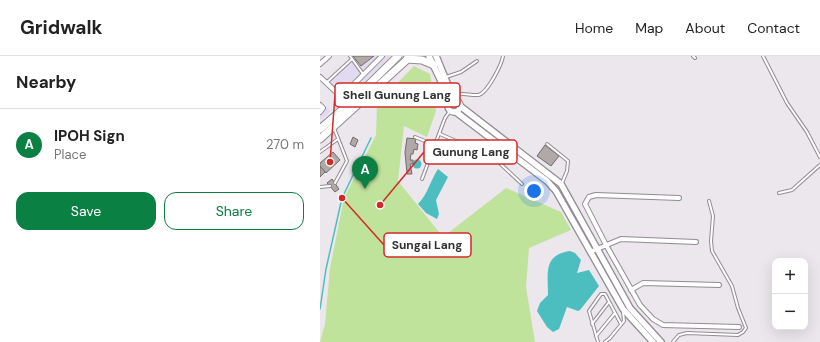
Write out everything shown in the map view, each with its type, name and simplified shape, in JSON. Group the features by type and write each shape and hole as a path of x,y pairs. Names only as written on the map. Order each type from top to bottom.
{"highway":[{"path":"320,129 349,104 398,56"},
{"path":"320,139 409,58 422,60 434,65"}],"street":[{"path":"320,64 329,56"},
{"path":"342,96 382,56"},
{"path":"429,56 434,65 448,104 453,112 547,181 563,203 623,309 653,342"},
{"path":"437,56 454,98 460,106 561,184 630,308 661,342"},
{"path":"320,77 349,104"},
{"path":"448,104 454,98"},
{"path":"320,105 323,108 320,112"},
{"path":"453,112 460,106"},
{"path":"679,198 596,195 586,200 586,208 642,308 657,323 663,325 739,327"},
{"path":"590,252 621,239 696,242"},
{"path":"631,290 642,283 719,285"}],"lane":[{"path":"350,56 364,75"},
{"path":"454,98 462,93 478,95 483,93 495,76 503,56"},
{"path":"763,56 787,103 807,132 820,158"},
{"path":"326,83 352,59"},
{"path":"445,77 461,72 476,61"},
{"path":"422,179 440,134 453,112"},
{"path":"334,127 347,161 335,183"},
{"path":"440,134 493,157 522,184"},
{"path":"415,137 435,145"},
{"path":"320,152 338,139"},
{"path":"547,144 568,161 567,171 561,184"},
{"path":"779,193 792,190 820,165"},
{"path":"320,187 330,186"},
{"path":"673,342 679,335 687,333 738,334 743,332 746,328 732,286 712,251 711,241 713,216 709,201"},
{"path":"598,342 589,312 591,307 602,294 605,294 621,324"},
{"path":"592,324 609,302"},
{"path":"604,342 610,338 624,320 623,309"},
{"path":"596,336 615,313"},
{"path":"609,342 610,338"}],"shaded area":[{"path":"349,56 391,56 345,99 326,83 352,59"},
{"path":"320,101 331,111 320,121"}],"green space":[{"path":"414,66 430,74 436,111 427,137 404,126 398,181 443,237 506,188 561,212 571,230 529,248 526,287 535,342 320,342 325,324 330,268 344,198 376,135 377,104"}],"water":[{"path":"417,159 422,164 417,169 412,164"},
{"path":"438,169 448,177 436,200 439,214 437,219 426,213 418,204 424,196"},
{"path":"570,251 575,253 581,260 577,273 589,270 599,286 580,310 578,311 567,307 559,329 553,332 547,327 537,311 540,303 548,295 548,272 551,261 555,256"}],"building":[{"path":"353,56 374,56 361,66"},
{"path":"353,137 358,140 355,147 350,144"},
{"path":"407,138 416,139 415,143 418,144 417,150 414,149 413,154 411,154 410,160 413,160 413,164 410,164 412,174 407,174 405,152"},
{"path":"545,145 559,156 551,166 537,156"},
{"path":"333,152 340,160 326,173 320,166 320,163"},
{"path":"320,166 325,172 320,177"},
{"path":"332,179 339,189 335,192 327,183"}],"waterway":[{"path":"320,309 326,269 342,198 371,138"}],"place":[{"name":"Shell Gunung Lang","path":"330,162"},
{"name":"IPOH Sign","path":"365,189"},
{"name":"Sungai Lang","path":"342,198"},
{"name":"Gunung Lang","path":"380,205"}]}
